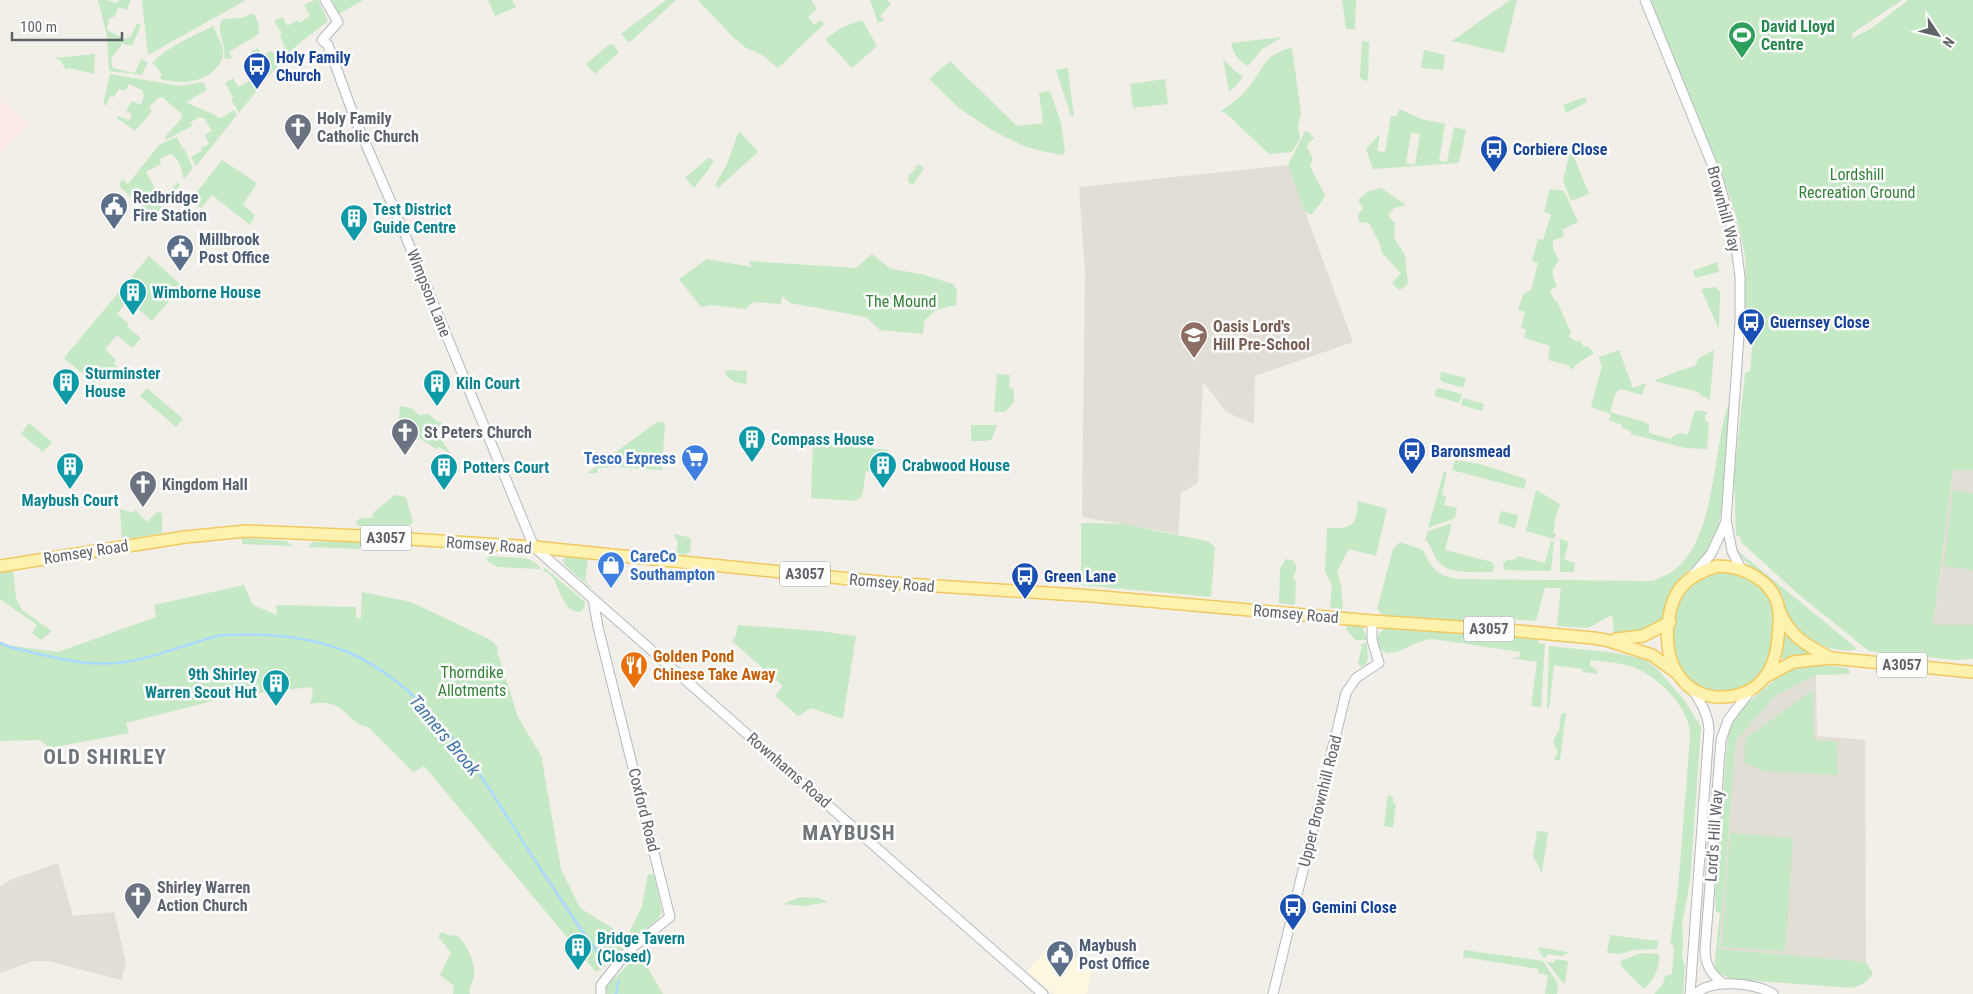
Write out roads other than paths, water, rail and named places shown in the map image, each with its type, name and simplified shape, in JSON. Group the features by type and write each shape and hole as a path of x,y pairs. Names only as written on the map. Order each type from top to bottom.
{"main road":[{"name":"Romsey Road","path":"0,566 185,537 246,531 363,536 534,548 890,583 1092,596 1606,640 1652,654 1677,673"},
{"path":"1717,566 1741,569 1762,581 1771,592 1779,610 1776,656 1764,678 1751,690 1730,697 1717,698 1693,690 1677,673 1669,652 1670,622 1674,601 1683,584 1690,578 1717,566"},
{"name":"A3057","path":"1779,610 1783,621 1798,639 1831,658"},
{"name":"Romsey Road","path":"1606,640 1644,636 1670,622"},
{"name":"A3057","path":"1764,678 1793,662 1831,658 1973,672"}],"street":[{"name":"Wimpson Lane","path":"325,0 338,22 322,40 328,46 355,119 403,230 534,548"},
{"name":"Brownhill Way","path":"1645,0 1718,179 1736,246 1740,277 1740,322 1726,520 1732,551 1741,569"},
{"name":"Brownhill Way","path":"1690,578 1711,554 1726,520"},
{"name":"Rownhams Road","path":"534,548 1043,994"},
{"name":"Coxford Road","path":"593,599 670,917 624,954 601,985 602,994"},
{"name":"Upper Brownhill Road","path":"1273,994 1346,693 1356,678 1379,663 1372,640 1372,621"},
{"name":"Lord's Hill Way","path":"1690,994 1709,729 1704,709 1693,690"},
{"name":"Lord's Hill Way","path":"1724,984 1710,970 1705,958 1721,740 1728,720 1751,690"},
{"path":"1696,994 1710,985 1724,984 1760,987 1773,994"}],"waterway":[{"name":"Tanners Brook","path":"0,643 13,648 68,660 96,663 143,659 220,636 238,634 301,639 345,651 375,667 403,687 428,710 451,736 473,764 556,893 603,960"},
{"name":"Tanners Brook","path":"616,994 619,981"}],"place":[{"name":"David Lloyd Centre","path":"1742,59"},
{"name":"Holy Family Church","path":"257,90"},
{"name":"Holy Family Catholic Church","path":"298,151"},
{"name":"Corbiere Close","path":"1494,173"},
{"name":"Redbridge Fire Station","path":"114,230"},
{"name":"Test District Guide Centre","path":"354,242"},
{"name":"Millbrook Post Office","path":"180,272"},
{"name":"Wimborne House","path":"133,316"},
{"name":"Guernsey Close","path":"1751,346"},
{"name":"Oasis Lord's Hill Pre-School","path":"1194,359"},
{"name":"Sturminster House","path":"66,406"},
{"name":"Kiln Court","path":"437,407"},
{"name":"St Peters Church","path":"405,456"},
{"name":"Compass House","path":"752,463"},
{"name":"Baronsmead","path":"1412,475"},
{"name":"Tesco Express","path":"695,482"},
{"name":"Crabwood House","path":"883,489"},
{"name":"Maybush Court","path":"70,490"},
{"name":"Potters Court","path":"444,491"},
{"name":"Kingdom Hall","path":"143,508"},
{"name":"CareCo Southampton","path":"611,589"},
{"name":"Green Lane","path":"1025,600"},
{"name":"Golden Pond Chinese Take Away","path":"634,689"},
{"name":"9th Shirley Warren Scout Hut","path":"276,707"},
{"name":"Shirley Warren Action Church","path":"138,920"},
{"name":"Gemini Close","path":"1293,931"},
{"name":"Bridge Tavern (Closed)","path":"578,971"},
{"name":"Maybush Post Office","path":"1060,978"}],"district":[{"name":"OLD SHIRLEY","path":"105,757"},
{"name":"MAYBUSH","path":"849,833"}],"park label":[{"name":"Lordshill Recreation Ground","path":"1857,183"},
{"name":"The Mound","path":"901,301"},
{"name":"Thorndike Allotments","path":"472,681"}]}
